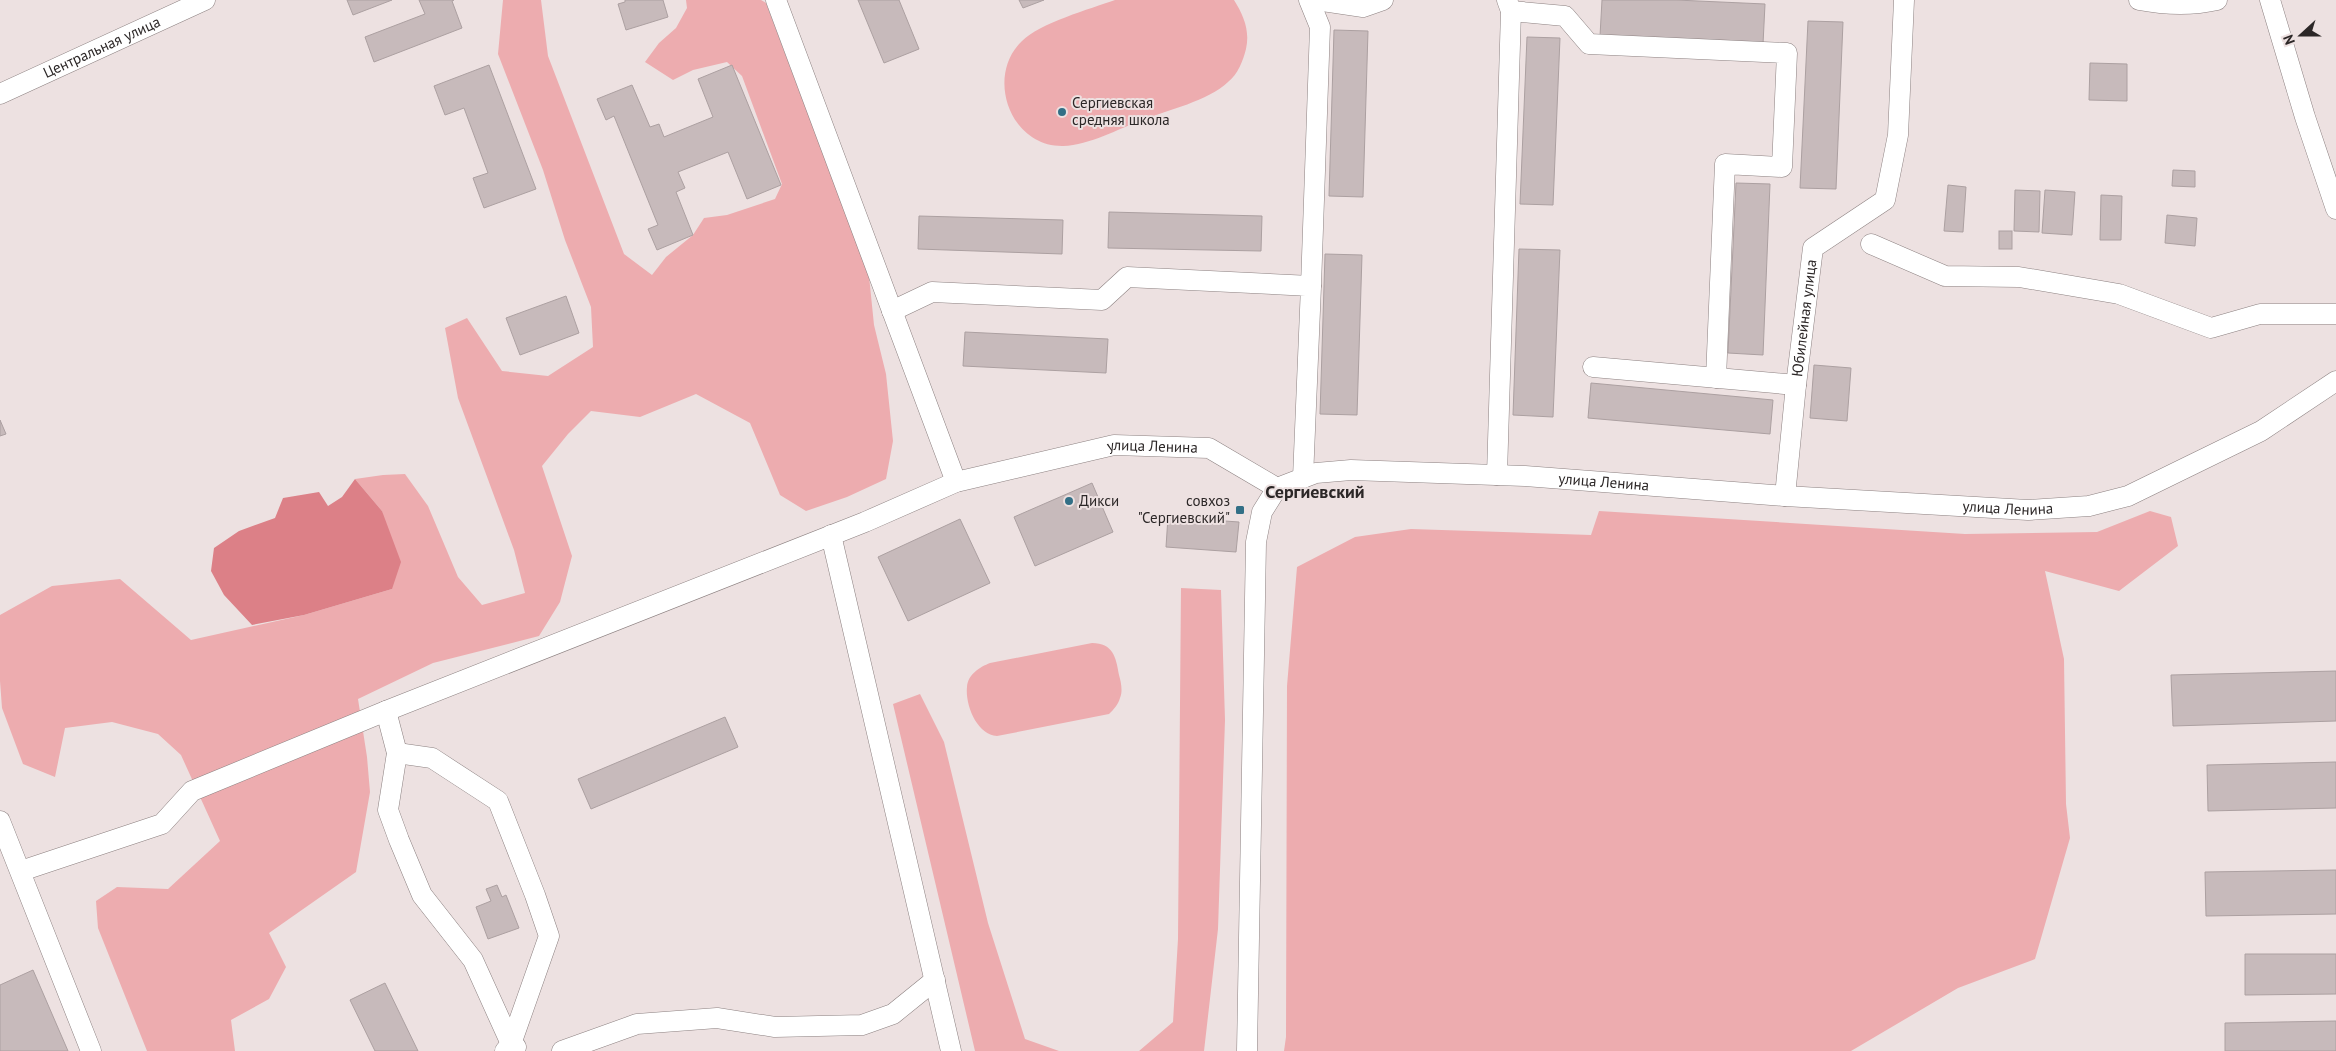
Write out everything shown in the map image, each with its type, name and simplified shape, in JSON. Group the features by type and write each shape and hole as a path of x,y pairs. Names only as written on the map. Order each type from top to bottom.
{"street":[{"name":"Центральная улица","path":"0,94 205,0"},
{"path":"776,0 956,482"},
{"path":"1303,478 1320,27 1309,0"},
{"path":"1316,0 1363,7 1383,0"},
{"name":"Юбилейная улица","path":"1785,496 1796,385 1813,248 1885,200 1898,135 1904,0"},
{"path":"2139,0 2158,3 2196,4 2217,0"},
{"path":"2270,0 2304,117 2336,209"},
{"path":"1497,475 1509,5 1565,16 1588,44 1787,54 1782,167 1725,164 1716,378"},
{"path":"1871,244 1945,276 2019,277 2119,294 2210,328 2260,314 2336,314"},
{"path":"892,311 932,292 1102,300 1127,277 1311,286"},
{"path":"1593,367 1796,385"},
{"name":"улица Ленина","path":"21,871 162,824 192,791 386,711 865,522 956,482 1114,445 1209,448 1277,488 1316,473 1351,470 1497,475 1785,496 2028,510 2089,506 2128,496 2260,431 2336,381"},
{"path":"1247,1051 1256,542 1262,512 1277,488"},
{"path":"831,535 951,1051"},
{"path":"386,711 397,753 388,810 399,840 422,895 473,960 513,1049"},
{"path":"397,753 432,758 498,801 535,895 549,936 513,1049"},
{"path":"0,821 91,1051"},
{"path":"562,1051 637,1024 717,1018 775,1027 862,1025 893,1014 935,980"}],"shaded area":[{"path":"503,0 541,0 548,56 624,254 652,275 666,257 693,235 704,218 727,215 775,199 782,184 742,76 727,62 693,70 673,80 645,62 659,43 676,28 687,8 686,0 761,0 766,3 869,276 874,325 886,374 893,441 886,479 847,497 806,511 780,495 750,423 696,394 640,417 591,411 568,434 542,466 572,556 560,602 539,636 433,663 358,699 367,757 370,792 356,872 269,933 286,967 269,999 231,1020 235,1051 147,1051 98,928 96,901 117,887 168,889 220,841 181,755 158,734 112,722 65,728 55,777 23,764 2,708 0,615 52,586 120,579 191,640 304,615 392,589 382,511 355,479 405,474 428,506 458,577 482,605 525,593 514,550 458,398 445,328 467,318 502,371 548,376 593,347 591,307 565,240 543,170 498,54"},
{"path":"1115,0 1234,0 1241,12 1247,30 1247,42 1242,63 1232,79 1210,95 1094,140 1063,146 1045,143 1029,135 1017,122 1009,107 1005,90 1005,72 1011,56 1022,41 1041,28"},
{"path":"355,479 382,511 401,562 392,589 304,615 252,625 224,595 211,571 214,548 239,531 275,518 283,498 319,492 328,506 342,497"},
{"path":"1599,511 1965,534 2097,532 2150,511 2171,517 2178,546 2119,591 2045,571 2064,659 2066,804 2070,838 2035,959 1958,988 1851,1051 1284,1051 1286,1037 1287,686 1297,567 1355,537 1411,529 1591,535"},
{"path":"1181,588 1221,590 1225,720 1218,929 1204,1051 1139,1051 1173,1022 1178,939"},
{"path":"1092,643 1105,645 1115,657 1121,692 1117,705 1109,714 997,736 990,734 978,725 970,710 967,687 972,675 979,669 990,663"},
{"path":"920,694 944,742 988,923 1025,1039 1059,1051 975,1051 893,704"}],"building":[{"path":"347,0 392,0 353,15"},
{"path":"419,0 454,0 452,1 462,28 374,62 365,37 425,14"},
{"path":"625,0 663,0 668,17 626,30 618,4 625,2"},
{"path":"858,0 899,0 919,49 884,63"},
{"path":"1019,0 1044,0 1023,8"},
{"path":"1602,0 1676,0 1765,4 1763,44 1600,36"},
{"path":"1808,21 1843,22 1836,189 1800,188"},
{"path":"1334,30 1368,31 1363,197 1329,196"},
{"path":"1527,37 1560,38 1553,205 1520,204"},
{"path":"2090,63 2127,64 2127,101 2089,100"},
{"path":"489,65 536,189 484,208 473,178 488,173 464,108 445,115 434,86"},
{"path":"732,65 781,185 747,199 728,152 678,172 685,188 676,192 693,235 657,250 648,229 658,225 614,116 606,120 597,99 632,85 650,127 659,124 664,137 713,117 698,79"},
{"path":"2173,170 2195,171 2195,187 2172,186"},
{"path":"1736,183 1770,184 1763,355 1728,353"},
{"path":"1948,185 1966,187 1963,232 1944,231"},
{"path":"2015,190 2040,191 2039,232 2014,231"},
{"path":"2045,190 2075,192 2072,235 2042,233"},
{"path":"2101,195 2122,196 2121,240 2100,240"},
{"path":"1109,212 1262,216 1261,251 1108,248"},
{"path":"2167,215 2197,218 2195,246 2165,243"},
{"path":"919,216 1063,220 1062,254 918,249"},
{"path":"1999,231 2012,231 2012,249 1999,249"},
{"path":"1519,249 1560,250 1553,417 1513,415"},
{"path":"1325,254 1362,255 1357,415 1320,414"},
{"path":"566,296 579,333 520,355 506,318"},
{"path":"965,332 1108,339 1106,373 963,366"},
{"path":"1814,365 1851,368 1847,421 1810,418"},
{"path":"1591,383 1773,400 1770,434 1588,418"},
{"path":"0,420 6,434 0,436"},
{"path":"1092,483 1113,532 1035,566 1014,517"},
{"path":"1168,517 1239,522 1236,552 1166,547"},
{"path":"960,519 990,583 908,621 878,557"},
{"path":"2336,671 2336,721 2173,726 2171,675"},
{"path":"725,717 738,747 591,809 578,779"},
{"path":"2336,762 2336,808 2208,811 2207,765"},
{"path":"2336,870 2336,914 2206,916 2205,872"},
{"path":"497,885 502,897 506,895 519,928 488,939 476,907 491,901 486,889"},
{"path":"2245,954 2336,954 2336,994 2245,995"},
{"path":"33,970 68,1051 0,1051 0,985"},
{"path":"385,983 418,1051 375,1051 350,1000"},
{"path":"2336,1021 2336,1051 2225,1051 2225,1023"}],"place":[{"name":"Сергиевская средняя школа","path":"1062,112"},
{"name":"Дикси","path":"1069,501"},
{"name":"совхоз \"Сергиевский\"","path":"1240,510"}],"district":[{"name":"Сергиевский","path":"1315,492"}]}
